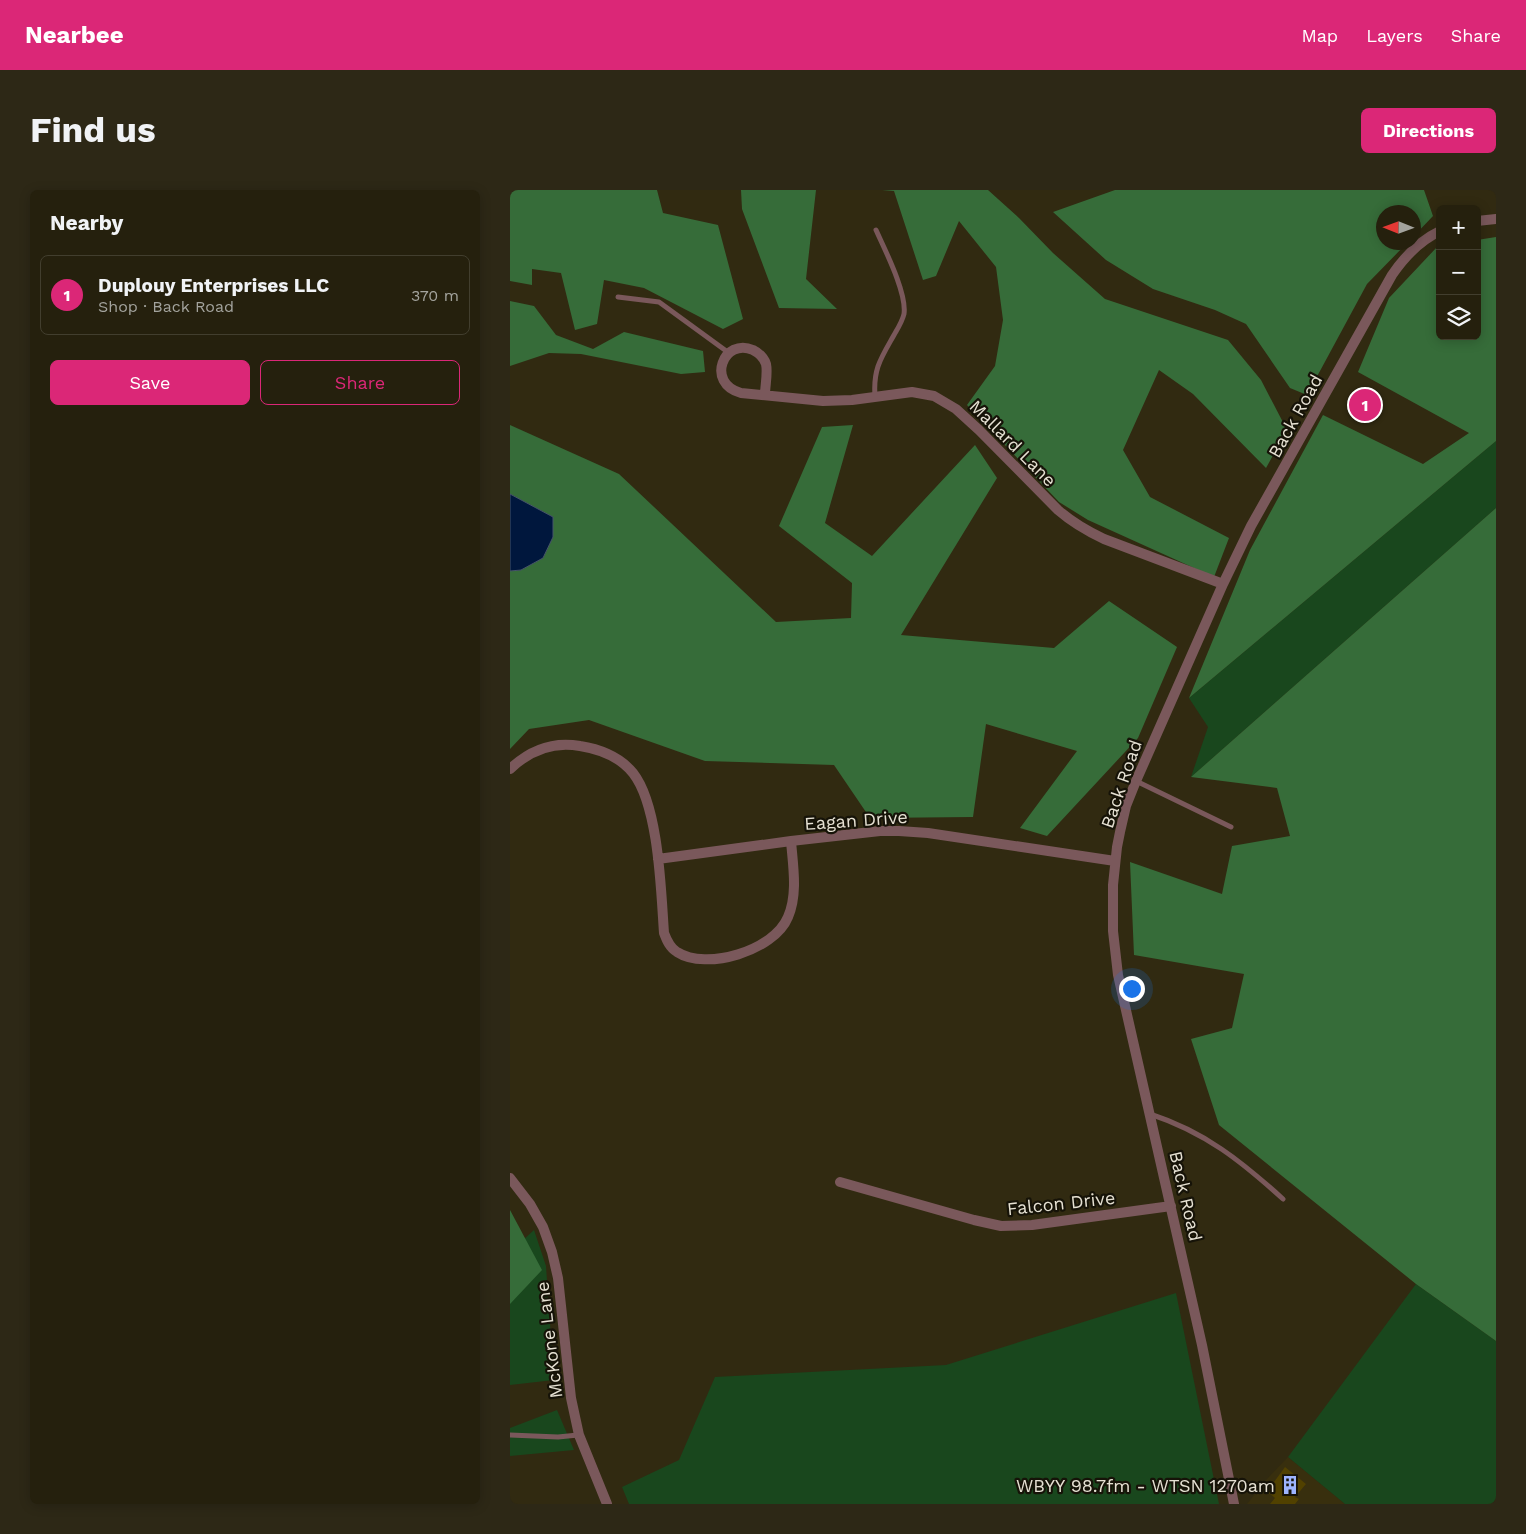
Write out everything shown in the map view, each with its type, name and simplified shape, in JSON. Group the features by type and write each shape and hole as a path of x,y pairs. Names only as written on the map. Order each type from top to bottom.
{"street":[{"path":"1481,220 1496,218"},
{"name":"Back Road","path":"1234,1504 1202,1345 1125,1005 1116,957 1112,908 1115,861 1126,806 1136,781 1223,584 1251,526 1392,275 1407,255 1421,242 1436,234"},
{"path":"729,353 735,349 750,348 762,357 766,364 765,395"},
{"name":"Mallard Lane","path":"729,353 721,366 721,374 728,387 741,393 837,401 912,392 934,396 946,401 979,430 1071,522 1104,539 1223,584"},
{"path":"510,769 518,761 545,747 576,745 593,748 614,758 633,774 647,803 658,859 664,934 668,944 675,952 684,956 698,959 714,959 741,954 756,949 768,942 779,932 788,919 794,889 790,841"},
{"name":"Eagan Drive","path":"658,859 790,841 880,831 899,831 928,833 1115,861"},
{"name":"McKone Lane","path":"510,1178 530,1204 543,1227 552,1252 558,1278 571,1398 579,1435 607,1504"},
{"name":"Falcon Drive","path":"840,1182 1001,1226 1032,1225 1171,1206"}],"lane":[{"path":"875,396 874,377 882,356 901,323 904,308 900,288 876,230"},
{"path":"618,298 659,302 729,353"},
{"path":"1136,781 1231,827"},
{"path":"1150,1114 1171,1120 1217,1145 1257,1175 1284,1199"},
{"path":"510,1435 558,1437 579,1435"}],"shaded area":[{"path":"1288,1457 1345,1504 1247,1504"}],"green space":[{"path":"510,190 657,190 663,213 718,225 743,319 723,329 644,288 604,280 597,324 575,330 561,273 532,269 532,285 510,281"},
{"path":"741,190 816,190 806,279 837,309 779,308 742,209"},
{"path":"882,190 988,190 1053,253 1105,299 1228,340 1261,380 1287,430 1266,468 1193,394 1159,370 1123,450 1150,497 1229,538 1214,577 1088,520 1059,502 967,405 995,366 1003,320 996,267 959,221 936,276 923,280 894,191"},
{"path":"1115,190 1424,190 1433,216 1421,229 1421,205 1376,205 1376,250 1400,250 1367,284 1307,395 1290,388 1246,324 1215,310 1153,289 1106,260 1053,212"},
{"path":"1496,237 1496,441 1189,698 1250,550 1323,415 1423,464 1469,433 1358,372 1389,298 1436,248 1436,340 1481,340 1481,239"},
{"path":"510,301 534,306 556,335 593,349 624,332 703,351 705,372 681,374 581,354 549,353 510,366"},
{"path":"510,425 619,474 776,622 851,618 852,583 779,526 822,427 853,425 825,523 872,556 975,445 997,478 901,635 1054,648 1109,601 1177,647 1138,738 1047,836 1020,828 1077,751 986,724 973,817 870,818 834,765 705,761 589,720 529,729 510,749 510,571 521,570 543,558 553,537 553,517 510,494"},
{"path":"1496,441 1496,508 1191,777 1208,727 1189,698"},
{"path":"1496,508 1496,1341 1416,1284 1219,1125 1191,1039 1232,1028 1244,974 1134,955 1130,862 1222,894 1232,846 1290,836 1277,788 1191,777"},
{"path":"510,1210 542,1270 510,1304"},
{"path":"534,1230 546,1266 554,1380 510,1385 510,1252"},
{"path":"1416,1284 1496,1341 1496,1504 1345,1504 1288,1457"},
{"path":"1176,1293 1219,1504 629,1504 622,1487 679,1460 715,1377 946,1365"},
{"path":"557,1410 574,1450 510,1456 510,1428"}],"water":[{"path":"510,494 553,517 553,537 543,558 521,570 510,571"}],"building":[{"name":"WBYY 98.7fm - WTSN 1270am","path":"1285,1467 1306,1484 1295,1497 1299,1499 1295,1504 1270,1504 1275,1498 1269,1493 1276,1484 1274,1482"}],"place":[{"name":"Duplouy Enterprises LLC","path":"1365,405"},
{"name":"WBYY 98.7fm - WTSN 1270am","path":"1290,1485"}]}
